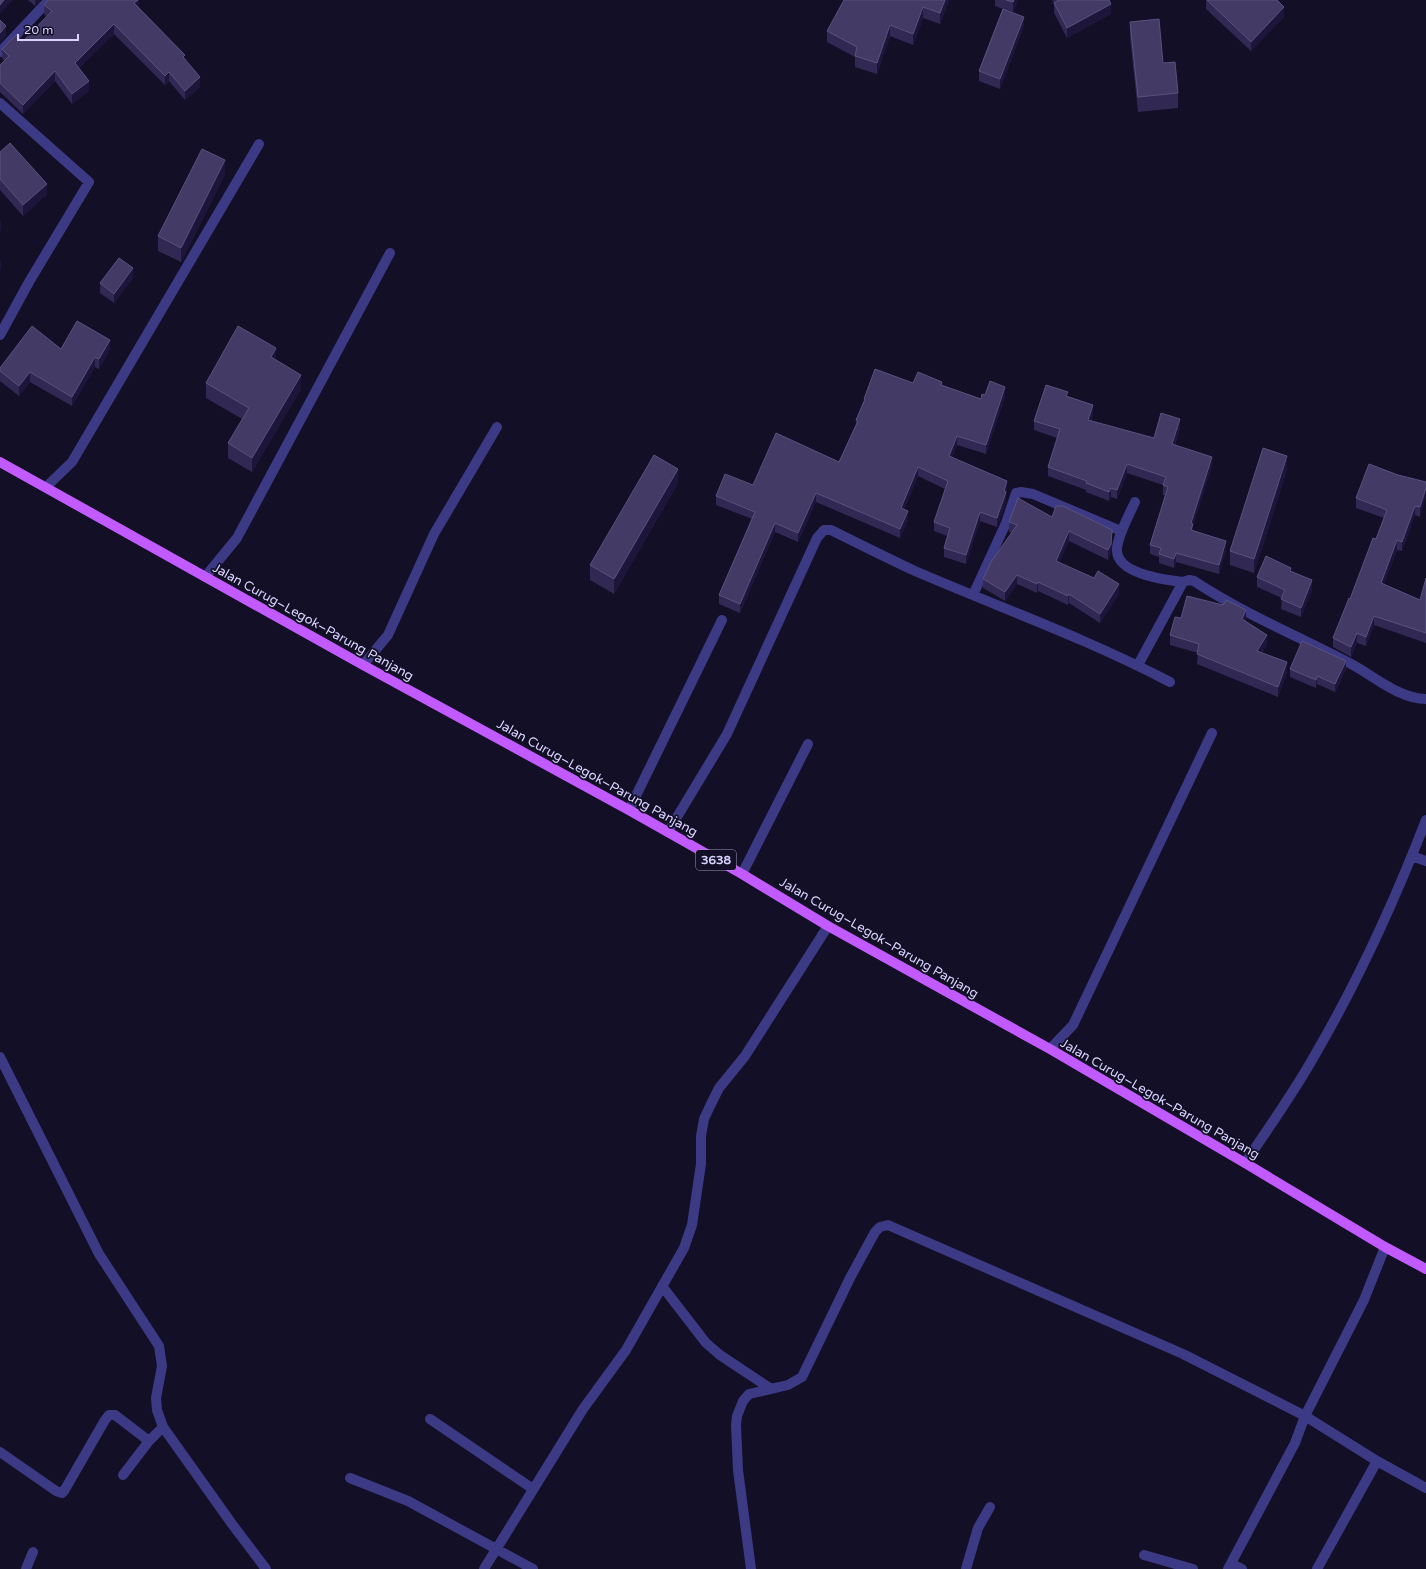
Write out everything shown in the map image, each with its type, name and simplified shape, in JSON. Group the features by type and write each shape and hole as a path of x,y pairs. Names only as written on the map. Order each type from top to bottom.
{"main road":[{"name":"Jalan Curug–Legok–Parung Panjang","path":"0,462 363,665 668,832 742,874 828,926 1050,1049 1426,1270"}],"street":[{"path":"0,52 49,0"},
{"path":"0,103 89,182 29,282 0,335"},
{"path":"46,487 72,462 258,144"},
{"path":"205,576 237,538 390,254"},
{"path":"363,665 388,635 434,534 497,427"},
{"path":"973,595 1006,522 1016,494 1022,492 1033,494 1122,531"},
{"path":"1135,502 1122,531 1116,551 1119,558 1130,569 1153,578 1183,582 1194,581 1241,609 1353,665 1408,697 1426,699"},
{"path":"668,832 727,734 817,538 824,530 831,530 914,570 1022,614 1138,665 1170,682"},
{"path":"1138,665 1183,582"},
{"path":"629,810 722,620"},
{"path":"1050,1049 1073,1025 1212,733"},
{"path":"742,874 808,744"},
{"path":"1245,1163 1315,1055 1331,1027 1358,975 1412,856 1426,820"},
{"path":"1412,856 1426,861"},
{"path":"484,1569 584,1409 626,1350 684,1248 692,1225 701,1164 701,1136 704,1119 719,1088 745,1056 828,926"},
{"path":"0,1057 99,1254 159,1346 162,1366 156,1398 157,1410 163,1427 266,1569"},
{"path":"751,1569 738,1470 736,1425 743,1401 749,1394 788,1385 802,1377 850,1278 875,1232 880,1227 888,1225 1183,1354 1305,1416 1377,1461 1426,1488"},
{"path":"1242,1569 1230,1566 1295,1443 1305,1416 1364,1300 1385,1247"},
{"path":"662,1286 706,1343 720,1356 771,1388"},
{"path":"0,1452 56,1491 62,1492 109,1415 115,1415 149,1441"},
{"path":"430,1419 533,1489"},
{"path":"124,1475 149,1441 163,1427"},
{"path":"1317,1569 1377,1461"},
{"path":"350,1478 408,1501 533,1569"},
{"path":"966,1569 978,1528 990,1507"},
{"path":"26,1569 33,1552"},
{"path":"1144,1555 1193,1569"}],"building":[{"path":"48,0 138,0 134,3 185,55 183,57 200,77 185,91 169,72 165,76 114,24 75,63 89,81 72,94 55,71 23,105 0,83 0,65 9,56 2,49 16,35 22,42 52,11 44,5"},
{"path":"844,0 945,0 940,13 923,7 913,34 890,25 877,63 855,56 857,47 827,31"},
{"path":"1057,0 1109,0 1111,4 1067,28 1054,3 1058,1"},
{"path":"1207,0 1277,0 1284,7 1251,42"},
{"path":"1003,9 1024,17 1000,79 979,71"},
{"path":"1159,19 1163,63 1175,62 1178,93 1138,97 1130,22"},
{"path":"0,20 6,26 0,33"},
{"path":"10,143 47,184 23,205 0,179 0,152"},
{"path":"202,149 225,160 181,248 158,236"},
{"path":"119,258 133,268 114,294 100,283"},
{"path":"77,321 110,340 99,359 95,357 72,397 30,372 19,386 0,371 0,368 32,326 61,349"},
{"path":"238,326 276,348 271,357 301,375 252,458 228,443 249,408 206,383"},
{"path":"875,369 913,383 918,372 942,382 941,385 981,399 982,394 985,395 990,381 1005,387 986,445 957,436 949,456 1007,481 1004,491 1006,492 997,518 980,512 966,555 944,548 950,528 934,522 948,481 918,467 901,508 908,511 900,529 816,493 798,533 775,523 740,604 719,595 755,512 716,496 725,474 753,485 776,433 839,462 858,421 856,420"},
{"path":"1046,385 1068,392 1066,396 1093,405 1088,420 1154,438 1161,413 1180,419 1172,444 1212,457 1191,523 1193,524 1191,530 1226,541 1219,565 1176,553 1174,559 1159,554 1161,548 1150,545 1168,487 1163,485 1166,477 1127,464 1117,490 1111,488 1109,492 1086,483 1087,481 1048,467 1060,429 1034,421"},
{"path":"1263,448 1287,456 1254,559 1230,551"},
{"path":"654,455 678,469 614,579 590,565"},
{"path":"1369,464 1398,475 1426,482 1426,488 1420,507 1415,506 1402,542 1397,540 1381,583 1420,600 1426,578 1426,633 1374,616 1366,637 1357,633 1351,647 1333,638 1349,598 1350,599 1373,538 1376,539 1387,510 1356,498"},
{"path":"1018,498 1052,517 1056,506 1063,506 1112,530 1111,544 1108,550 1069,531 1056,561 1094,578 1098,571 1119,584 1100,614 1069,594 1068,596 1038,582 1037,584 1017,575 1005,592 983,579 991,562 1017,525 1009,522"},
{"path":"1266,556 1291,568 1290,571 1312,580 1301,608 1281,599 1285,590 1257,577"},
{"path":"1187,596 1223,605 1226,600 1246,610 1242,619 1267,635 1257,651 1287,662 1278,687 1197,654 1199,644 1170,635 1175,617 1181,618"},
{"path":"1302,641 1346,661 1335,684 1317,676 1316,680 1290,669"}]}
